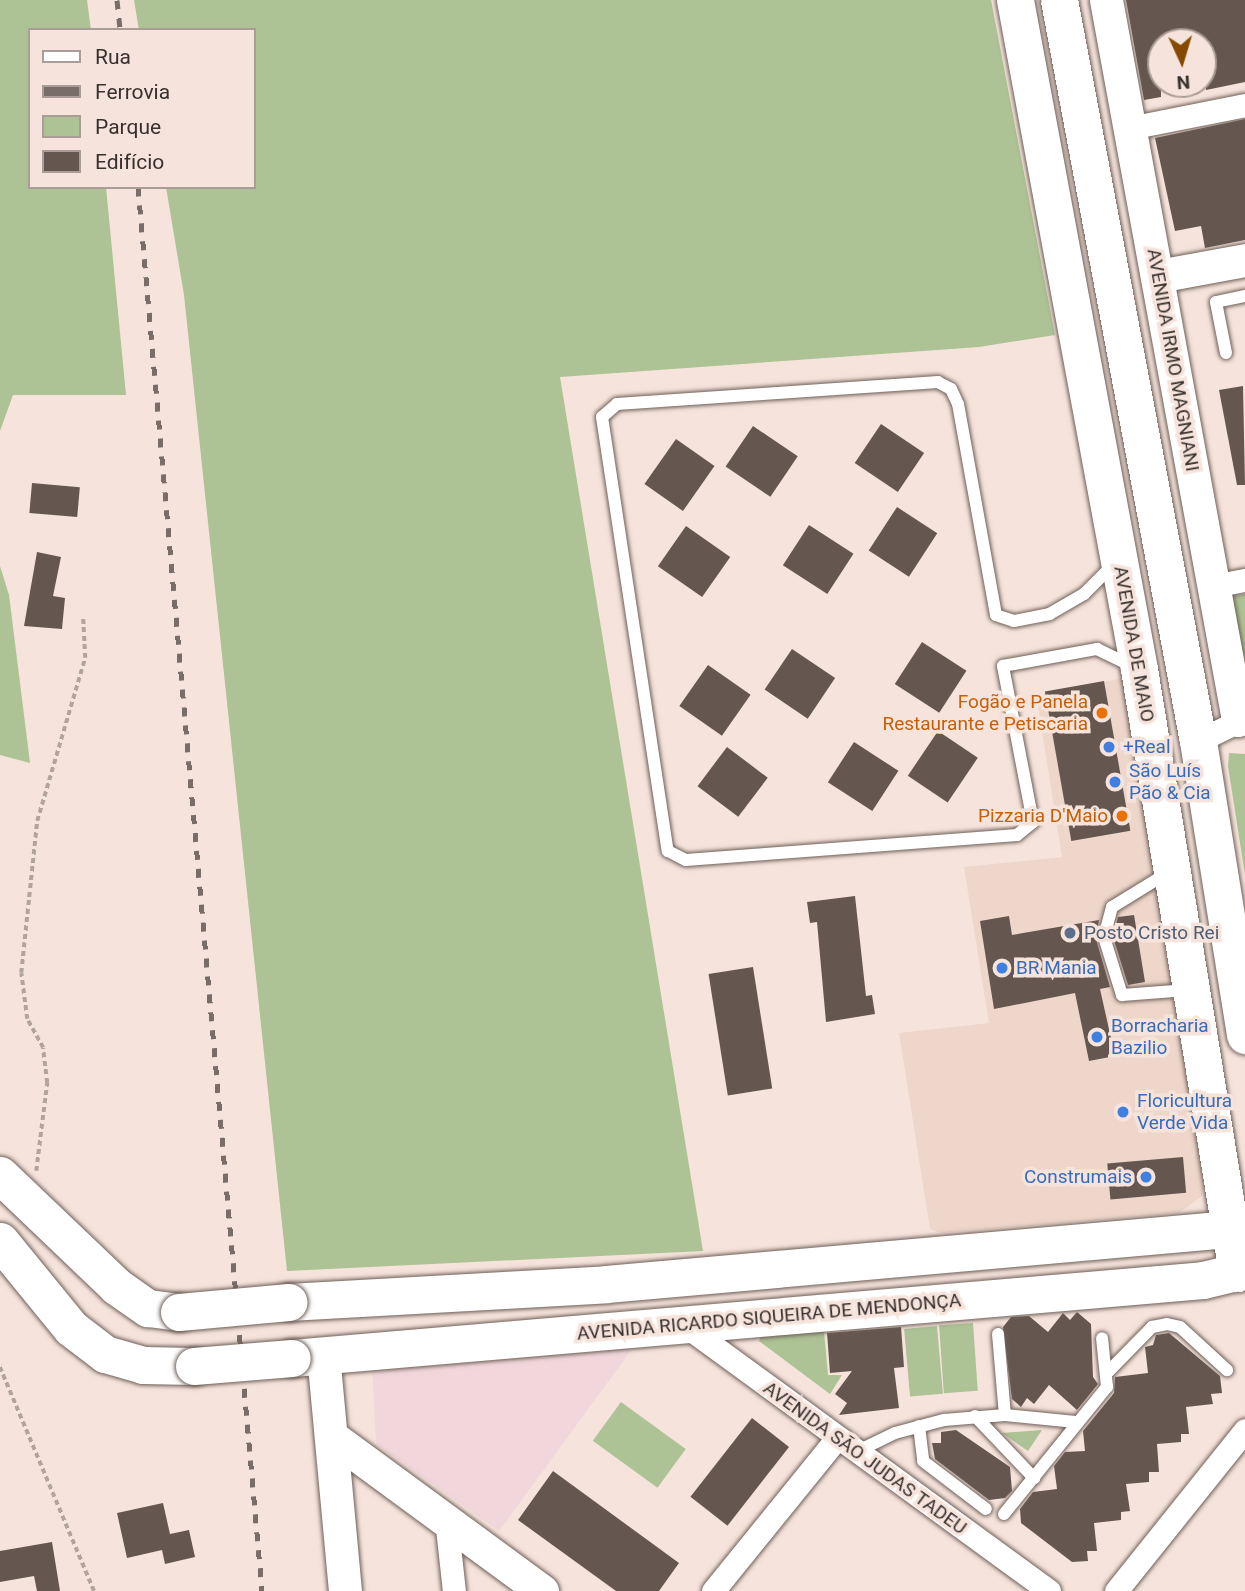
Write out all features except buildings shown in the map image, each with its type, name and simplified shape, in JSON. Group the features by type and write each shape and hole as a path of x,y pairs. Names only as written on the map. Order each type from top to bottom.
{"main road":[{"name":"AVENIDA DE MAIO","path":"1015,0 1139,669 1228,1230 1242,1277"},
{"path":"1059,0 1198,741 1243,1019 1191,1003"},
{"path":"1044,145 1082,132"},
{"path":"1153,751 1198,741"},
{"path":"0,1175 116,1286 148,1308 179,1312 289,1302 606,1284 1228,1230"},
{"name":"AVENIDA RICARDO SIQUEIRA DE MENDONÇA","path":"0,1241 71,1328 105,1354 143,1365 194,1366 1242,1277"},
{"path":"678,1278 684,1324"},
{"path":"606,1284 610,1331"}],"street":[{"name":"AVENIDA IRMO MAGNIANI","path":"1106,0 1213,586 1243,723"},
{"path":"1129,128 1245,105"},
{"path":"1158,276 1245,260"},
{"path":"1213,586 1245,580"},
{"path":"1198,741 1219,735 1243,723"},
{"name":"AVENIDA SÃO JUDAS TADEU","path":"684,1324 836,1439 1048,1591"},
{"path":"307,1356 331,1436 345,1591"},
{"path":"1116,1591 1245,1430"},
{"path":"331,1436 542,1591"},
{"path":"713,1591 836,1439"},
{"path":"446,1519 454,1591"}],"lane":[{"path":"1226,353 1216,302 1245,296"},
{"path":"1118,560 1084,594 1050,614 1014,621 996,615 961,415 951,389 938,382 617,404 602,417 668,851 686,860 1017,835 1033,822 1003,666 1097,649 1139,669"},
{"path":"1172,870 1112,907 1104,937 1122,995 1191,1003"},
{"path":"1107,1374 1152,1327 1167,1324 1180,1327 1227,1370"},
{"path":"999,1334 1005,1415"},
{"path":"1004,1514 1107,1387 1102,1338"},
{"path":"856,1452 919,1426 975,1416 1005,1415 1076,1422"},
{"path":"975,1416 1034,1478"},
{"path":"919,1426 923,1461 986,1509"}],"path":[{"path":"32,1204 47,1083 43,1048 27,1019 21,973 37,821 85,657 83,620"},
{"path":"0,1367 94,1591"}],"shaded area":[{"path":"1125,678 1205,1177 1202,1196 1179,1213 941,1233 930,1229 899,1033 989,1023 964,867 1062,857 1038,706 1045,692"},
{"path":"635,1345 499,1531 376,1444 372,1367"}],"green space":[{"path":"0,0 87,0 91,28 28,28 28,189 106,189 126,395 13,395 0,431"},
{"path":"134,0 991,0 1055,335 979,347 560,377 703,1251 287,1271 184,295 166,189 256,189 256,28 139,28"},
{"path":"0,566 9,595 30,763 0,755"},
{"path":"1245,594 1245,687 1229,604 1232,596"},
{"path":"1229,753 1245,754 1245,875 1228,766"},
{"path":"973,1323 978,1391 944,1393 939,1325"},
{"path":"937,1326 943,1394 910,1397 904,1329"},
{"path":"824,1331 828,1375 842,1375 830,1394 759,1341 761,1336"},
{"path":"621,1402 686,1449 658,1488 593,1441"},
{"path":"1042,1430 1028,1451 1002,1433"}],"railway":[{"path":"117,0 120,28"},
{"path":"138,189 262,1591"}],"place":[{"name":"Fogão e Panela Restaurante e Petiscaria","path":"1102,713"},
{"name":"+Real","path":"1109,747"},
{"name":"São Luís Pão & Cia","path":"1115,782"},
{"name":"Pizzaria D'Maio","path":"1122,816"},
{"name":"Posto Cristo Rei","path":"1070,933"},
{"name":"BR Mania","path":"1002,968"},
{"name":"Borracharia Bazilio","path":"1097,1037"},
{"name":"Floricultura Verde Vida","path":"1123,1112"},
{"name":"Construmais","path":"1146,1177"}]}
